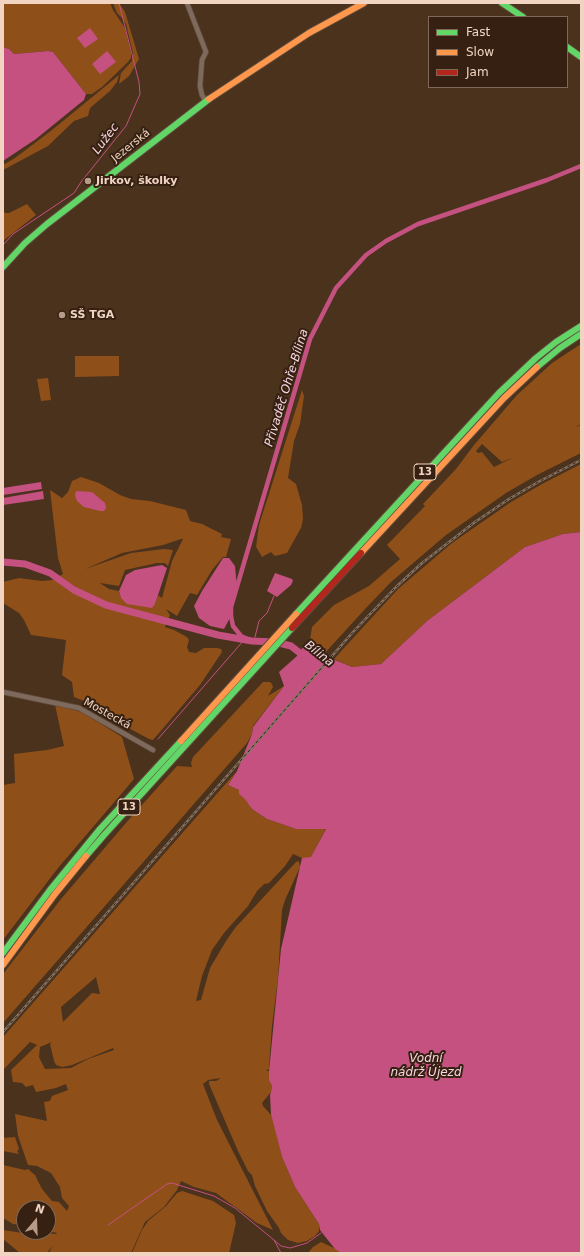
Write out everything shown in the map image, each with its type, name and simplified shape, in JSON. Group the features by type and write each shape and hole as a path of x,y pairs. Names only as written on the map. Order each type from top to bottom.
{"main road":[{"name":"Jezerská","path":"3,267 25,243 47,224 219,92 309,33 364,3"},
{"path":"502,3 522,16"},
{"path":"568,48 581,57"},
{"name":"13","path":"3,953 79,853 157,765 499,393 536,358 556,342 581,326"},
{"name":"13","path":"3,965 55,894 105,834 264,657 504,398 542,362 581,334"}],"street":[{"path":"187,3 206,52 202,60 200,86 202,95 206,102"},
{"name":"Mostecká","path":"3,692 79,708 153,750"}],"shaded area":[{"path":"3,3 110,3 125,28 131,58 102,87 92,94 86,94 53,52 48,51 14,54 9,49 3,47"},
{"path":"113,3 119,3 125,12 139,59 129,76 119,84 121,73 132,61 133,53 126,24 117,13"},
{"path":"119,75 117,82 110,91 90,108 88,116 74,121 48,146 3,170 3,165 15,158 52,130"},
{"path":"27,204 36,215 3,241 3,211 5,213 9,213"},
{"path":"581,344 581,424 575,427 581,425 581,453 537,475 506,493 446,535 391,582 324,654 315,643 310,640 312,627 334,605 369,586 400,559 387,545 425,506 423,504 456,469 474,445 517,395 552,363","holes":["482,444 502,462 514,457 494,467 482,452 478,453 476,451"]},
{"path":"75,356 119,356 119,376 75,377"},
{"path":"48,378 51,400 41,401 37,379"},
{"path":"302,390 304,396 300,424 294,441 288,478 296,484 302,505 303,519 301,528 287,553 275,556 271,552 262,557 256,547 259,525"},
{"path":"581,464 581,532 563,534 525,547 427,621 381,664 352,667 334,659 398,589 452,543 511,502"},
{"path":"81,477 99,483 120,495 131,499 150,501 186,510 190,521 202,524 222,534 221,537 231,539 226,557 223,557 212,570 197,595 190,593 177,616 166,609 170,615 165,627 187,637 189,640 187,647 189,652 196,653 204,648 217,648 221,649 222,652 200,685 153,740 110,718 107,714 109,709 102,714 89,703 74,697 72,682 62,675 66,640 31,635 19,613 3,603 3,582 19,578 42,581 52,580 63,574 58,558 50,490 62,498 68,492 72,481","holes":["183,539 172,561 162,598 158,595 155,604 121,598 119,591 109,589 100,583 119,586 125,570 157,563 165,563 168,566 173,550 164,549 131,553 85,569 122,553 163,545"]},
{"path":"263,682 270,682 272,684 273,687 268,696 284,686 253,726 252,734 247,743 3,1023 3,974 61,899 131,817 177,766 192,767 191,763 193,757"},
{"path":"55,705 82,712 122,737 134,779 58,868 3,940 3,785 15,783 14,754 47,750 64,746"},
{"path":"236,772 228,785 239,790 239,794 245,798 252,809 267,819 296,829 326,828 311,858 302,858 293,854 285,866 269,883 264,884 257,891 248,906 224,933 212,950 202,976 196,1001 201,1000 210,968 235,928 296,862 299,861 300,867 282,910 278,978 272,1026 269,1069 266,1071 269,1071 269,1079 272,1086 271,1092 262,1103 272,1116 282,1157 295,1187 319,1224 319,1231 315,1236 307,1241 298,1243 288,1240 281,1233 267,1211 255,1186 252,1175 248,1171 238,1151 209,1084 209,1081 216,1081 221,1078 208,1080 203,1084 217,1120 273,1230 257,1223 216,1193 194,1187 181,1181 177,1190 164,1207 145,1222 131,1253 49,1253 52,1246 47,1253 20,1253 3,1239 3,1230 16,1232 16,1240 56,1240 56,1202 59,1202 67,1211 69,1206 62,1198 60,1187 51,1173 37,1166 28,1165 18,1136 15,1114 47,1121 44,1102 50,1101 52,1096 68,1090 66,1084 56,1088 36,1092 33,1085 26,1087 22,1083 13,1082 11,1070 37,1045 30,1042 3,1070 3,1037","holes":["96,977 100,994 92,993 63,1022 61,1007","52,1042 50,1044 56,1065 62,1067 72,1065 113,1048 114,1050 88,1059 71,1068 45,1069 39,1057 40,1047"]},
{"path":"15,1137 19,1149 17,1151 19,1154 3,1151 3,1138"},
{"path":"3,1165 25,1170 28,1169 35,1175 42,1189 51,1200 16,1200 16,1224 3,1218"},
{"path":"182,1191 213,1201 234,1215 236,1223 229,1253 132,1253 142,1230 148,1221 166,1206 177,1193"},
{"path":"321,1242 341,1253 308,1253 313,1247"}],"water":[{"path":"90,28 98,39 85,48 77,38"},
{"path":"3,47 9,49 14,54 48,51 53,52 86,94 84,100 36,139 3,161"},
{"path":"107,51 116,62 100,74 92,64"},
{"path":"41,482 42,489 3,495 3,488"},
{"path":"43,491 44,499 3,505 3,498"},
{"path":"76,491 92,492 105,503 106,508 104,511 100,511 84,507 77,501 75,495"},
{"name":"Vodní nádrž Újezd","path":"581,532 581,1253 341,1253 335,1249 320,1230 319,1224 295,1187 282,1157 271,1114 270,1095 272,1086 269,1080 281,949 302,858 311,857 326,829 296,829 267,819 252,809 245,799 239,794 239,790 228,785 237,771 252,734 253,727 284,686 279,672 297,656 303,647 308,648 311,640 328,657 352,667 381,664 427,621 525,547 563,534"},
{"path":"223,558 229,558 235,566 237,588 231,607 231,616 224,629 210,626 199,618 194,606"},
{"path":"162,565 167,568 155,604 152,608 127,604 121,598 119,591 126,575 135,570"},
{"path":"275,573 292,579 293,581 291,585 277,597 267,591"}],"waterway":[{"name":"Lužec","path":"3,245 13,234 74,193 81,182 126,126 140,94 139,82 119,3"},
{"name":"Přivaděč Ohře-Bílina","path":"252,641 241,636 233,626 231,607 310,339 336,288 366,255 386,241 418,224 547,180 581,166"},
{"name":"Bílina","path":"3,562 25,564 50,573 74,590 106,605 218,635 252,641 275,642 291,646 305,657"},
{"path":"254,641 259,621 267,613 274,596"},
{"path":"158,739 244,640"},
{"path":"108,1225 167,1184 172,1183 214,1196 235,1208 274,1240"},
{"path":"281,1253 274,1240 281,1246 290,1248 307,1243 321,1233"}],"railway":[{"path":"3,1032 353,632 396,587 422,563 475,522 509,499 581,460"}],"traffic: fast":[{"path":"502,3 522,16"},
{"path":"568,48 581,57"},
{"path":"3,267 25,243 47,224 209,99"},
{"path":"296,614 499,393 536,358 556,342 581,326"},
{"path":"537,367 560,348 581,334"},
{"path":"86,856 292,628"},
{"path":"3,953 50,890 100,829 181,741"}],"traffic: slow":[{"path":"209,99 309,33 364,3"},
{"path":"361,553 504,398 537,367"},
{"path":"181,741 296,614"},
{"path":"3,965 55,894 86,856"}],"traffic: jam":[{"path":"292,628 361,553"}],"place":[{"name":"Jirkov, školky","path":"88,181"},
{"name":"SŠ TGA","path":"62,315"}]}
